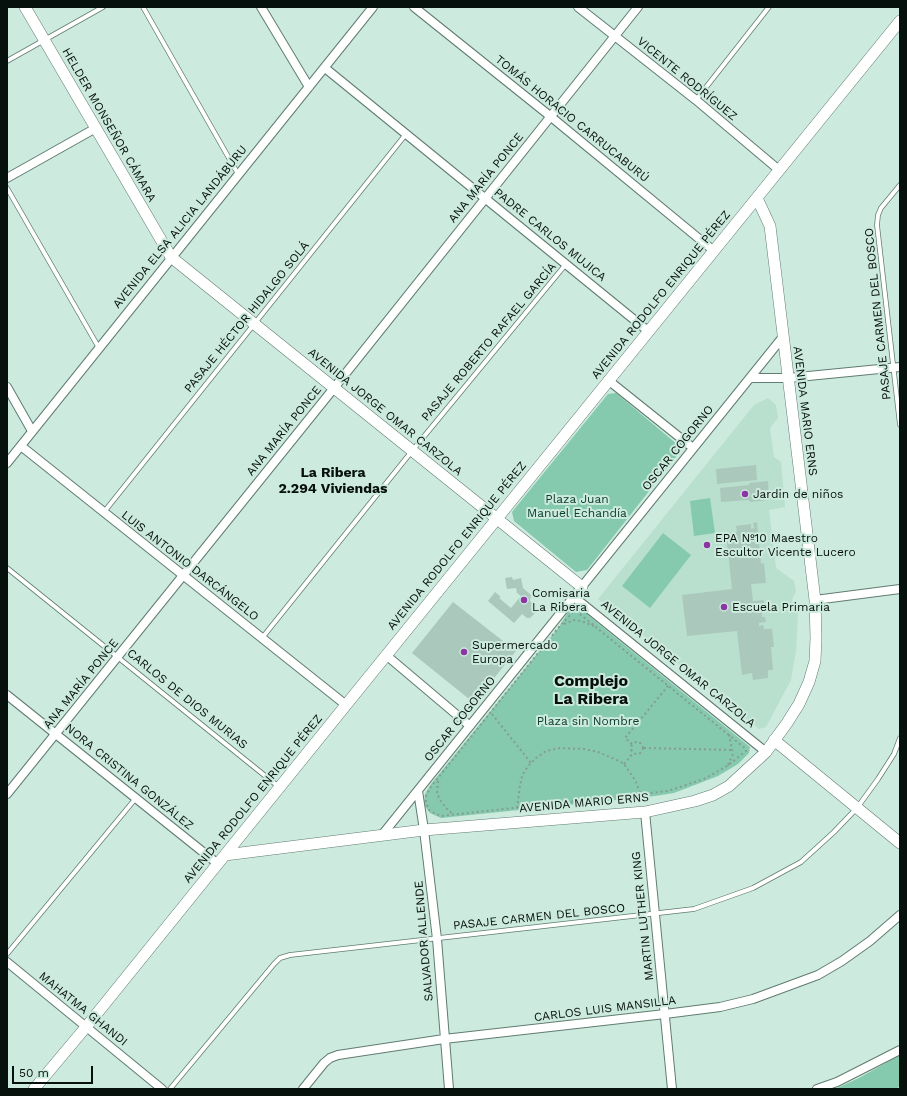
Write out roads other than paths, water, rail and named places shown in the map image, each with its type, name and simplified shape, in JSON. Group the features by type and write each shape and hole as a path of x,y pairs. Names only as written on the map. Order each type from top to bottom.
{"street":[{"name":"HELDER MONSEÑOR CÁMARA","path":"25,7 171,257"},
{"path":"261,7 309,87"},
{"name":"AVENIDA ELSA ALICIA LANDÁBURU","path":"7,463 373,7"},
{"name":"TOMÁS HORACIO CARRUCABURÚ","path":"414,7 714,250"},
{"name":"VICENTE RODRÍGUEZ","path":"578,7 696,100 779,170"},
{"name":"ANA MARÍA PONCE","path":"7,794 184,576 638,7"},
{"name":"AVENIDA RODOLFO ENRIQUE PÉREZ","path":"34,1089 86,1027 900,20"},
{"name":"PADRE CARLOS MUJICA","path":"324,68 486,197 648,330"},
{"path":"7,178 96,128"},
{"name":"AVENIDA MARIO ERNS","path":"225,855 424,830 645,812 696,801 713,795 729,786 766,752 799,704 809,682 815,661 816,638 815,600 782,338 770,226 757,198"},
{"name":"AVENIDA JORGE OMAR CARZOLA","path":"171,257 582,587"},
{"name":"OSCAR COGORNO","path":"382,836 782,338"},
{"path":"750,378 788,378 897,367"},
{"path":"608,380 693,448"},
{"path":"7,388 32,431"},
{"name":"LUIS ANTONIO DARCÁNGELO","path":"20,446 346,705"},
{"path":"815,600 900,589"},
{"name":"AVENIDA JORGE OMAR CARZOLA","path":"574,597 766,752"},
{"path":"386,655 470,726"},
{"name":"NORA CRISTINA GONZÁLEZ","path":"7,695 218,864"},
{"path":"774,740 900,843"},
{"name":"SALVADOR ALLENDE","path":"418,791 437,939 449,1089"},
{"name":"MARTIN LUTHER KING","path":"645,812 672,1089"},
{"name":"CARLOS LUIS MANSILLA","path":"303,1089 324,1063 330,1058 338,1055 444,1040 720,1007 753,999 818,975 842,961 870,941 900,915"},
{"name":"MAHATMA GHANDI","path":"7,962 162,1089"},
{"path":"817,1089 837,1082 900,1050"}],"lane":[{"path":"7,61 102,7"},
{"path":"143,7 238,174"},
{"path":"696,100 769,7"},
{"name":"PASAJE HÉCTOR HIDALGO SOLÁ","path":"103,512 406,134"},
{"name":"PASAJE CARMEN DEL BOSCO","path":"900,184 881,208 878,215 877,225 897,367 900,425"},
{"path":"7,188 99,348"},
{"name":"PASAJE ROBERTO RAFAEL GARCÍA","path":"262,638 412,451 567,264"},
{"name":"CARLOS DE DIOS MURIAS","path":"7,568 279,787"},
{"name":"PASAJE CARMEN DEL BOSCO","path":"170,1089 280,958 290,955 694,909 753,888 801,862 834,832 857,808 878,779 894,754 900,738"},
{"path":"7,954 136,798"}],"place":[{"name":"Jardin de niños","path":"745,494"},
{"name":"EPA Nº10 Maestro Escultor Vicente Lucero","path":"707,545"},
{"name":"Comisaria La Ribera","path":"524,600"},
{"name":"Escuela Primaria","path":"724,607"},
{"name":"Supermercado Europa","path":"464,652"}],"district":[{"name":"La Ribera 2.294 Viviendas","path":"333,482"},
{"name":"Complejo La Ribera","path":"591,690"}],"park label":[{"name":"Plaza Juan Manuel Echandía","path":"577,506"},
{"name":"Plaza sin Nombre","path":"588,721"}]}
